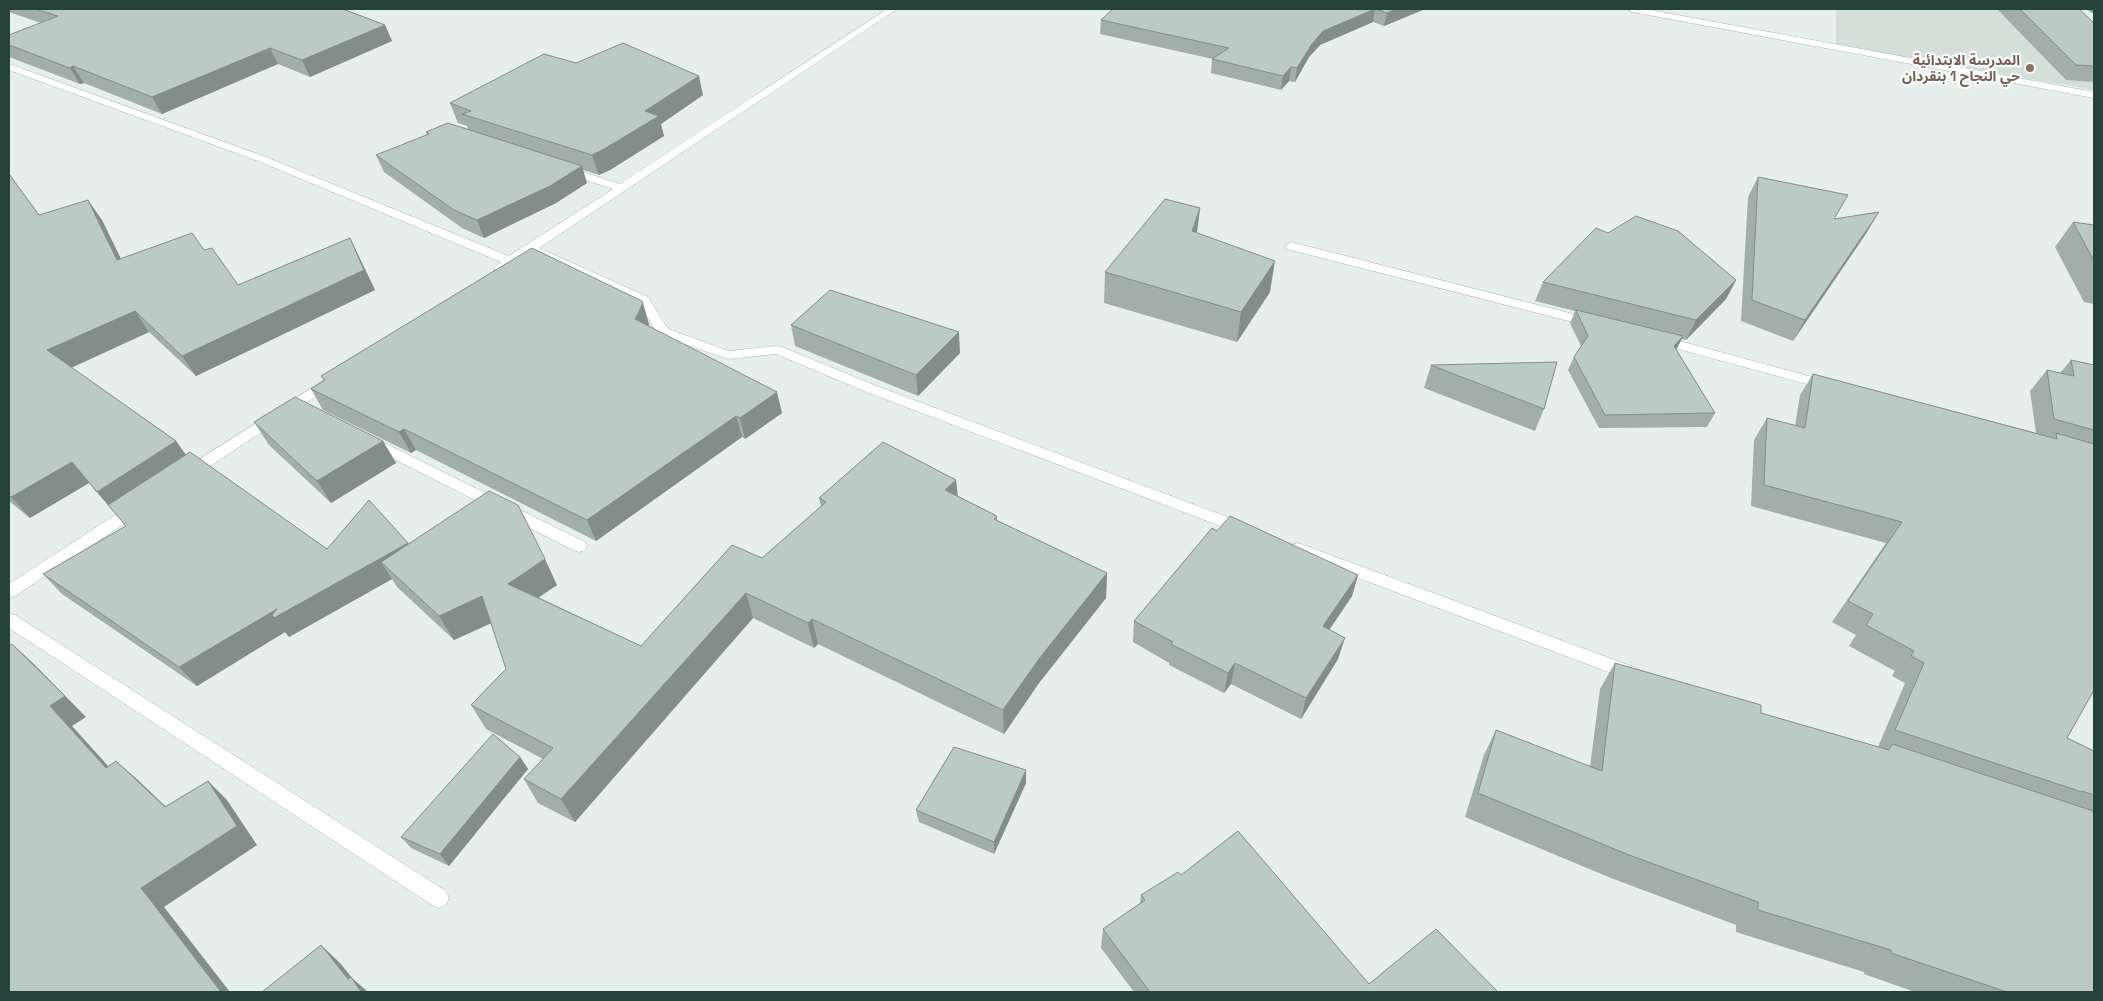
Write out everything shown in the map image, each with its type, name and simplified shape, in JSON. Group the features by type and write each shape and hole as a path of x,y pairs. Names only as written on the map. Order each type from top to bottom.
{"street":[{"path":"486,278 893,9"},
{"path":"1632,9 2094,95"},
{"path":"9,67 262,159 510,262"},
{"path":"556,167 622,188"},
{"path":"1291,246 1609,327"},
{"path":"530,248 644,300 663,332 728,355 777,350 874,390 1257,533"},
{"path":"1648,337 1725,356 1838,389"},
{"path":"180,479 336,376"},
{"path":"295,404 312,412"},
{"path":"357,435 579,546"},
{"path":"9,592 148,501"},
{"path":"1285,544 1649,680"},
{"path":"9,620 440,898"}],"shaded area":[{"name":"المدرسة الابتدائية حي النجاح 1 بنقردان","path":"1836,9 2048,9 2094,38 2094,90 1836,45"}],"building":[{"path":"35,9 343,9 385,25 302,60 270,48 152,97 73,66 70,68 9,45 9,35 58,16"},
{"path":"1113,9 1375,9 1323,31 1312,44 1297,68 1291,67 1283,76 1212,59 1229,48 1101,20"},
{"path":"1376,9 1397,9 1387,13"},
{"path":"2020,9 2079,9 2094,23 2094,66 2076,65"},
{"path":"623,43 699,76 645,111 659,116 592,155 462,114 471,111 450,103 544,54 576,63"},
{"path":"448,123 582,166 550,186 477,220 454,210 376,155 429,134 426,132"},
{"path":"9,174 39,215 88,200 117,260 192,233 204,250 212,248 238,285 350,238 364,270 182,356 135,311 47,350 176,441 97,492 72,462 11,497 9,495"},
{"path":"1758,177 1848,195 1834,219 1879,212 1805,320 1752,300"},
{"path":"1165,199 1200,208 1192,231 1275,261 1241,312 1105,272"},
{"path":"1636,216 1678,231 1736,280 1696,320 1543,282 1596,228 1608,233"},
{"path":"2073,222 2094,225 2094,261"},
{"path":"532,248 642,301 643,303 635,319 777,392 740,418 736,416 587,520 404,429 399,432 311,389 325,380 321,376"},
{"path":"830,290 959,332 916,375 791,325"},
{"path":"1576,310 1683,336 1674,346 1715,413 1605,415 1574,357 1588,336"},
{"path":"2071,360 2094,365 2094,430 2054,419 2047,370 2074,376"},
{"path":"1557,362 1544,409 1431,365"},
{"path":"1813,374 2057,439 2056,433 2094,444 2094,690 2067,738 2094,751 2094,795 1895,730 1924,663 1911,656 1914,651 1866,625 1873,614 1848,601 1902,522 1764,485 1767,418 1805,428"},
{"path":"295,397 383,441 317,481 254,422"},
{"path":"883,442 956,480 945,490 997,516 994,519 1107,573 1039,659 1003,710 812,619 808,623 746,593 561,799 524,779 553,748 471,705 506,669 482,596 439,616 381,562 489,491 518,505 545,559 508,584 641,646 732,545 762,558 826,502 819,498"},
{"path":"190,452 327,549 369,500 408,543 274,618 272,615 277,609 179,667 43,574 126,526 108,505"},
{"path":"1230,516 1358,575 1323,626 1345,638 1306,698 1235,663 1228,673 1171,644 1173,642 1134,621 1212,528 1217,531"},
{"path":"12,644 65,696 50,706 106,768 116,761 165,807 208,781 237,826 141,888 221,992 9,992 9,646"},
{"path":"1615,663 1761,705 1761,713 1889,750 1892,744 2093,811 2094,992 2007,992 1891,953 1891,950 1758,910 1758,902 1629,855 1478,793 1496,730 1602,771"},
{"path":"493,734 520,757 440,854 401,837"},
{"path":"954,747 1026,770 994,842 916,810"},
{"path":"1238,831 1369,984 1436,929 1498,992 1150,992 1103,929 1145,900 1141,895 1178,872 1181,875"},
{"path":"321,945 348,979 351,977 361,992 262,992"}],"place":[{"name":"المدرسة الابتدائية حي النجاح 1 بنقردان","path":"2030,68"}]}
